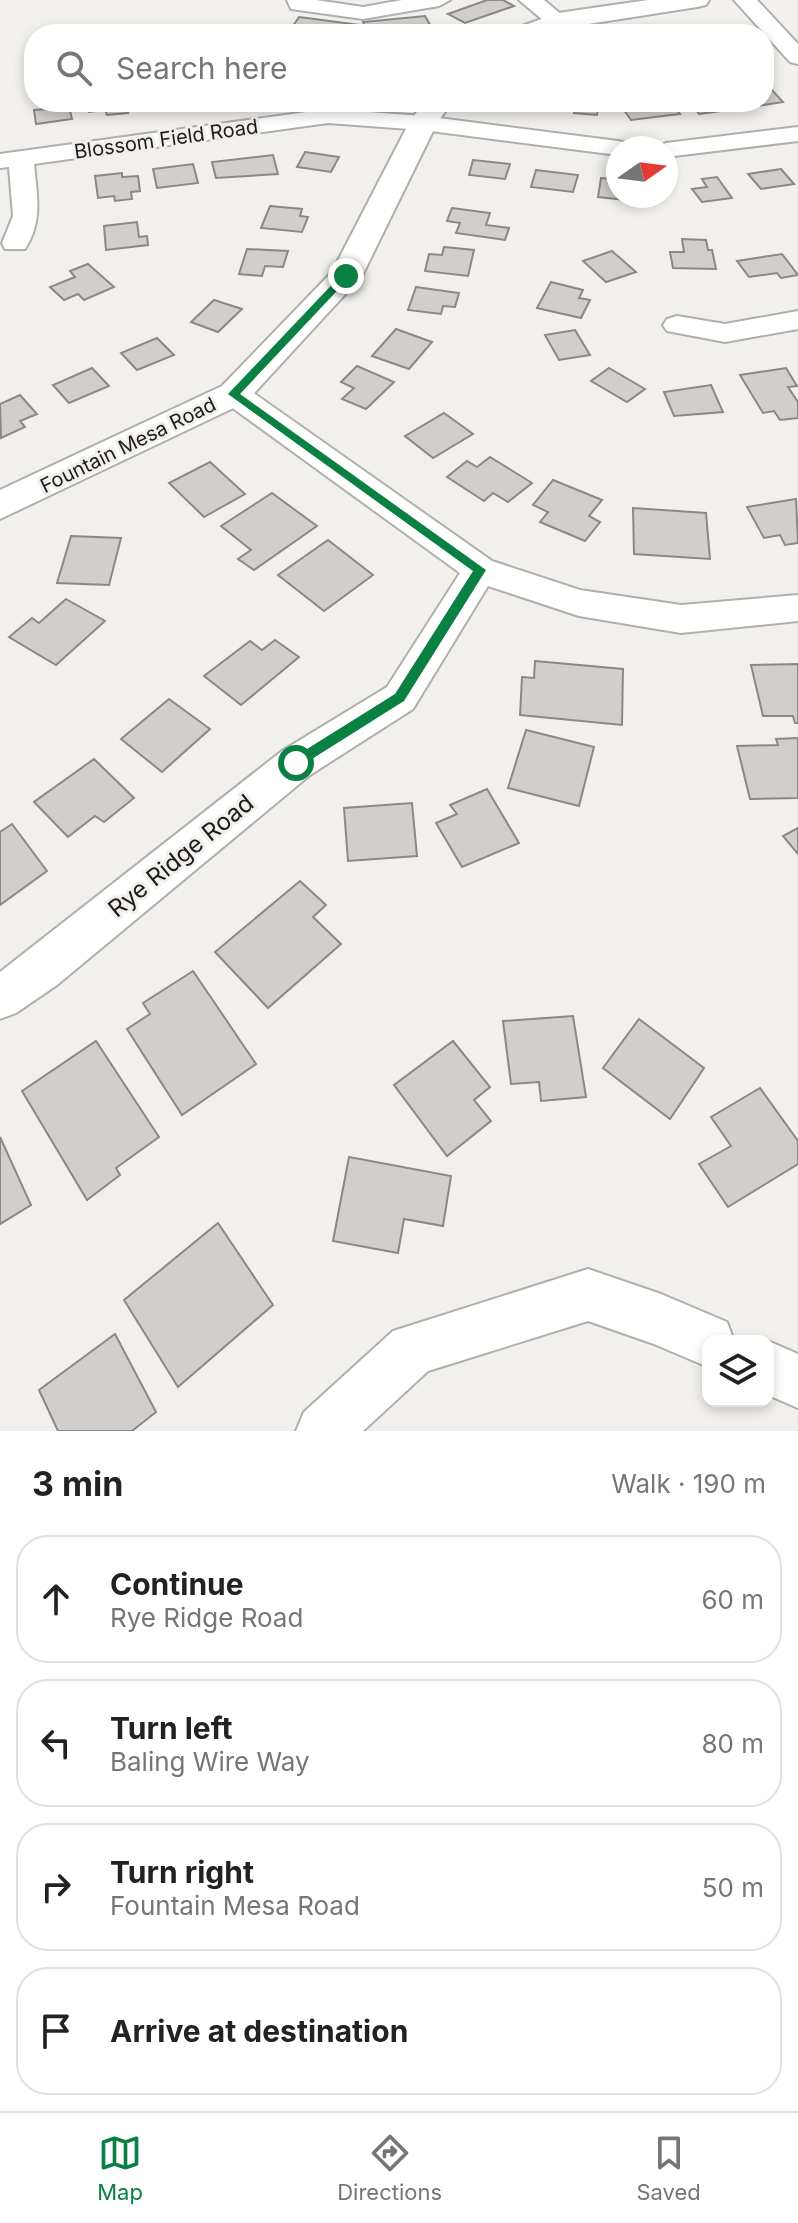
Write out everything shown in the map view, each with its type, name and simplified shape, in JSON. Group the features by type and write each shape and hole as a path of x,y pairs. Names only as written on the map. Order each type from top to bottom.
{"main road":[{"path":"550,24 697,0"},
{"name":"Fountain Mesa Road","path":"0,506 234,394 346,276 431,112"}],"street":[{"path":"298,0 299,4 363,13 439,0"},
{"path":"530,0 558,21"},
{"path":"745,0 767,24"},
{"path":"774,31 798,57"},
{"name":"Blossom Field Road","path":"10,160 328,116 431,112 606,146"},
{"path":"678,149 798,134"},
{"path":"10,160 26,216 15,243"},
{"path":"677,325 725,333 798,320"},
{"path":"234,394 480,570 579,603 681,619 798,608"},
{"name":"Rye Ridge Road","path":"0,998 41,970 296,763 400,698 480,570"},
{"path":"323,1431 412,1350 588,1295 661,1320 702,1338"},
{"path":"774,1371 798,1381"}],"building":[{"path":"487,0 503,0 514,6 465,23 448,14"},
{"path":"425,16 430,24 364,24"},
{"path":"299,17 352,24 294,24"},
{"path":"774,92 783,102 774,103"},
{"path":"34,112 70,112 72,119 36,124"},
{"path":"106,112 128,113 107,115"},
{"path":"574,112 597,112 597,115"},
{"path":"625,112 680,114 631,120"},
{"path":"305,152 339,157 331,172 297,167"},
{"path":"273,155 278,174 216,178 212,162"},
{"path":"473,160 510,164 505,179 469,175"},
{"path":"193,164 198,183 157,188 153,169"},
{"path":"781,169 794,184 761,189 748,174"},
{"path":"536,170 578,175 573,192 531,187"},
{"path":"122,173 122,177 138,176 140,191 131,192 132,199 115,201 114,196 98,198 95,176"},
{"path":"717,177 732,198 702,202 692,189 707,187 702,179"},
{"path":"601,178 606,179 606,198 598,197"},
{"path":"270,206 302,209 300,216 308,217 302,232 261,228"},
{"path":"452,208 490,213 486,225 509,228 505,240 456,233 460,223 447,221"},
{"path":"137,222 139,237 147,236 148,245 106,250 104,226"},
{"path":"682,239 706,240 708,250 712,250 716,269 673,268 670,252 684,252"},
{"path":"444,247 474,250 468,276 425,271 429,254 442,255"},
{"path":"247,249 288,251 283,267 265,266 262,276 239,274"},
{"path":"612,251 636,272 606,282 583,261"},
{"path":"782,254 798,275 781,278 777,273 749,277 737,261"},
{"path":"88,264 114,287 84,300 78,294 64,300 50,287 75,277 70,271"},
{"path":"551,282 583,290 579,298 590,300 581,318 537,308"},
{"path":"416,287 459,293 455,307 443,306 441,314 408,310"},
{"path":"214,300 242,309 218,332 191,322"},
{"path":"396,329 432,342 409,369 372,356"},
{"path":"575,330 590,355 559,360 545,335"},
{"path":"157,338 174,355 137,370 121,353"},
{"path":"357,366 394,382 366,409 342,399 354,388 341,382"},
{"path":"92,368 109,386 69,403 53,385"},
{"path":"609,368 645,389 627,402 591,381"},
{"path":"786,368 797,386 788,387 798,402 798,418 780,420 774,411 763,413 740,375"},
{"path":"711,385 723,412 674,416 664,392"},
{"path":"20,395 37,414 20,421 25,427 1,438 0,404"},
{"path":"444,413 473,434 433,458 405,436"},
{"path":"490,457 532,483 508,502 493,493 484,501 447,477 467,461 477,467"},
{"path":"210,462 245,494 204,517 169,483"},
{"path":"553,480 602,500 589,516 600,522 585,541 540,522 548,512 533,505"},
{"path":"272,493 317,526 254,570 238,559 251,550 221,526"},
{"path":"796,499 798,543 785,545 780,535 764,538 747,507"},
{"path":"633,508 706,513 710,559 634,554"},
{"path":"71,536 121,538 109,585 57,583"},
{"path":"328,540 373,575 324,611 278,575"},
{"path":"66,599 105,621 56,665 9,637 32,618 39,623"},
{"path":"275,640 299,657 241,705 204,676 250,641 262,650"},
{"path":"535,661 623,669 622,725 520,715 522,677 534,678"},
{"path":"798,664 798,723 795,723 793,716 763,716 751,665"},
{"path":"169,699 210,729 162,772 121,739"},
{"path":"526,730 594,747 579,806 508,788"},
{"path":"798,738 798,798 750,799 737,746 778,745 776,739"},
{"path":"94,759 134,798 104,822 95,816 68,837 34,802"},
{"path":"487,789 519,843 462,867 436,823 457,814 450,805"},
{"path":"412,803 417,856 348,861 344,808"},
{"path":"12,824 47,871 0,905 0,832"},
{"path":"798,828 798,854 783,836"},
{"path":"300,881 326,905 313,917 341,944 268,1008 215,952"},
{"path":"193,971 256,1064 182,1115 127,1029 150,1014 143,1003"},
{"path":"573,1016 586,1097 541,1101 539,1082 511,1084 503,1021"},
{"path":"639,1019 704,1068 670,1119 603,1068"},
{"path":"96,1041 159,1137 116,1168 120,1175 87,1200 22,1091"},
{"path":"453,1041 490,1087 474,1100 491,1121 447,1156 394,1085"},
{"path":"760,1088 798,1141 798,1164 728,1207 699,1164 731,1146 711,1117"},
{"path":"0,1137 31,1205 0,1224"},
{"path":"349,1157 451,1176 443,1226 404,1219 398,1253 333,1241"},
{"path":"218,1223 273,1305 178,1387 124,1300"},
{"path":"115,1334 156,1412 132,1431 58,1431 39,1390"}],"route":[{"path":"296,763 400,698 480,570 234,394 346,276"}]}
